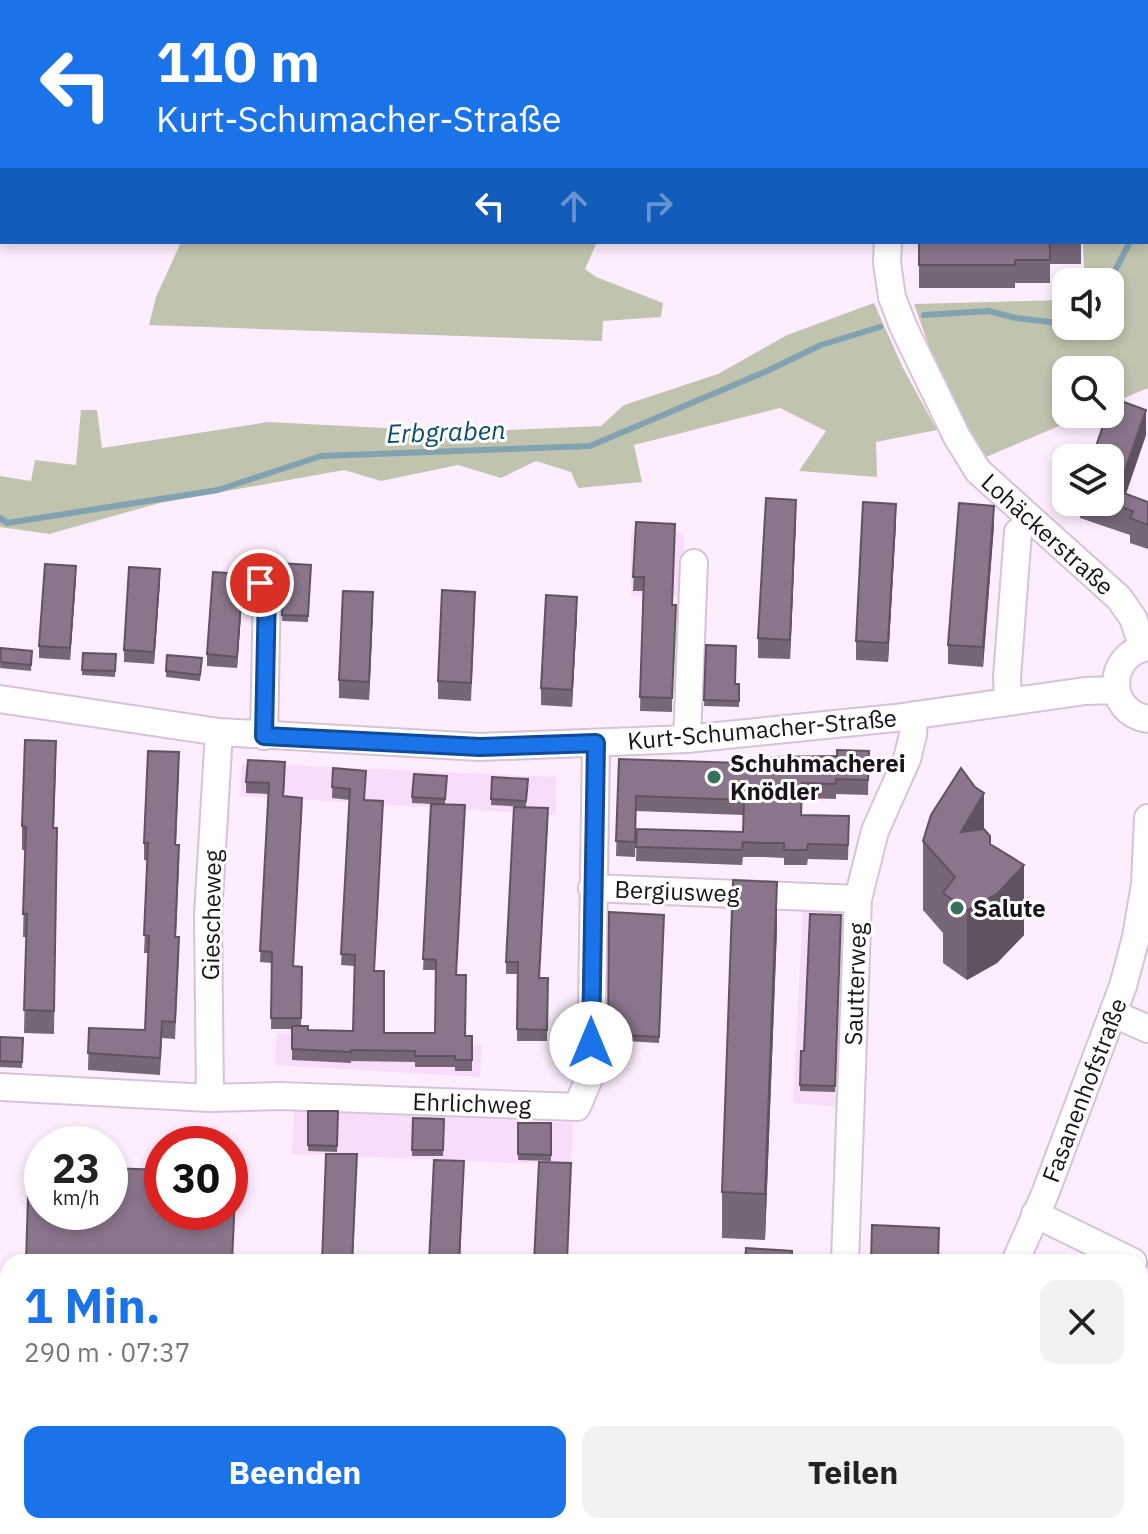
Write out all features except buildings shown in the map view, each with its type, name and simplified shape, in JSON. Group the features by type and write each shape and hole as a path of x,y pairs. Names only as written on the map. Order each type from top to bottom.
{"street":[{"name":"Lohäckerstraße","path":"888,244 892,297 916,355 978,471 1119,598 1133,618 1146,647"},
{"path":"1008,700 1018,532"},
{"path":"687,739 694,563"},
{"path":"260,583 267,589 264,736"},
{"path":"1146,647 1124,659 1115,679 1115,690 1128,712 1148,719"},
{"name":"Kurt-Schumacher-Straße","path":"0,699 219,732 480,747 687,739 914,715 1085,691 1115,690"},
{"name":"Sautterweg","path":"845,1254 858,899 875,831 907,759 914,715"},
{"name":"Giescheweg","path":"210,1098 208,915 219,732"},
{"name":"Ehrlichweg","path":"0,1087 210,1098 296,1097 577,1107 591,1074 596,743"},
{"name":"Fasanenhofstraße","path":"1018,1254 1114,1014 1136,937 1145,884 1148,818"},
{"name":"Bergiusweg","path":"592,888 858,899"},
{"path":"1114,1014 1148,1029"},
{"path":"1035,1214 1117,1254"}],"shaded area":[{"path":"631,532 684,533 683,597 631,596"},
{"path":"242,763 556,777 556,815 240,796"},
{"path":"803,906 848,909 840,1107 793,1103"},
{"path":"277,1033 482,1045 480,1077 275,1065"},
{"path":"294,1111 573,1123 571,1165 292,1154"}],"green space":[{"path":"180,244 596,244 585,269 596,277 663,303 661,317 603,321 602,341 149,325 156,297"},
{"path":"1083,244 1148,244 1148,388 1124,398 1124,356 1052,356 1054,428 986,457 959,416 939,374 914,304 1052,300 1052,340 1124,340 1124,268 1084,268"},
{"path":"874,303 903,368 937,430 876,442 877,477 799,471 826,431 780,408 634,445 642,482 578,488 571,472 536,461 501,478 458,465 381,481 344,470 160,503 49,534 0,527 0,476 31,481 35,460 76,465 81,410 97,410 102,448 268,422 462,432 601,426 624,405 718,374 787,335"}],"waterway":[{"name":"Erbgraben","path":"1116,268 1129,244"},
{"name":"Erbgraben","path":"924,315 989,311 1052,322"},
{"name":"Erbgraben","path":"0,518 7,523 218,490 321,456 590,446 821,345 880,327"}],"place":[{"name":"Schuhmacherei Knödler","path":"714,777"},
{"name":"Salute","path":"957,908"}],"route":[{"path":"260,583 267,589 264,736 480,747 596,743 591,1043"}]}
